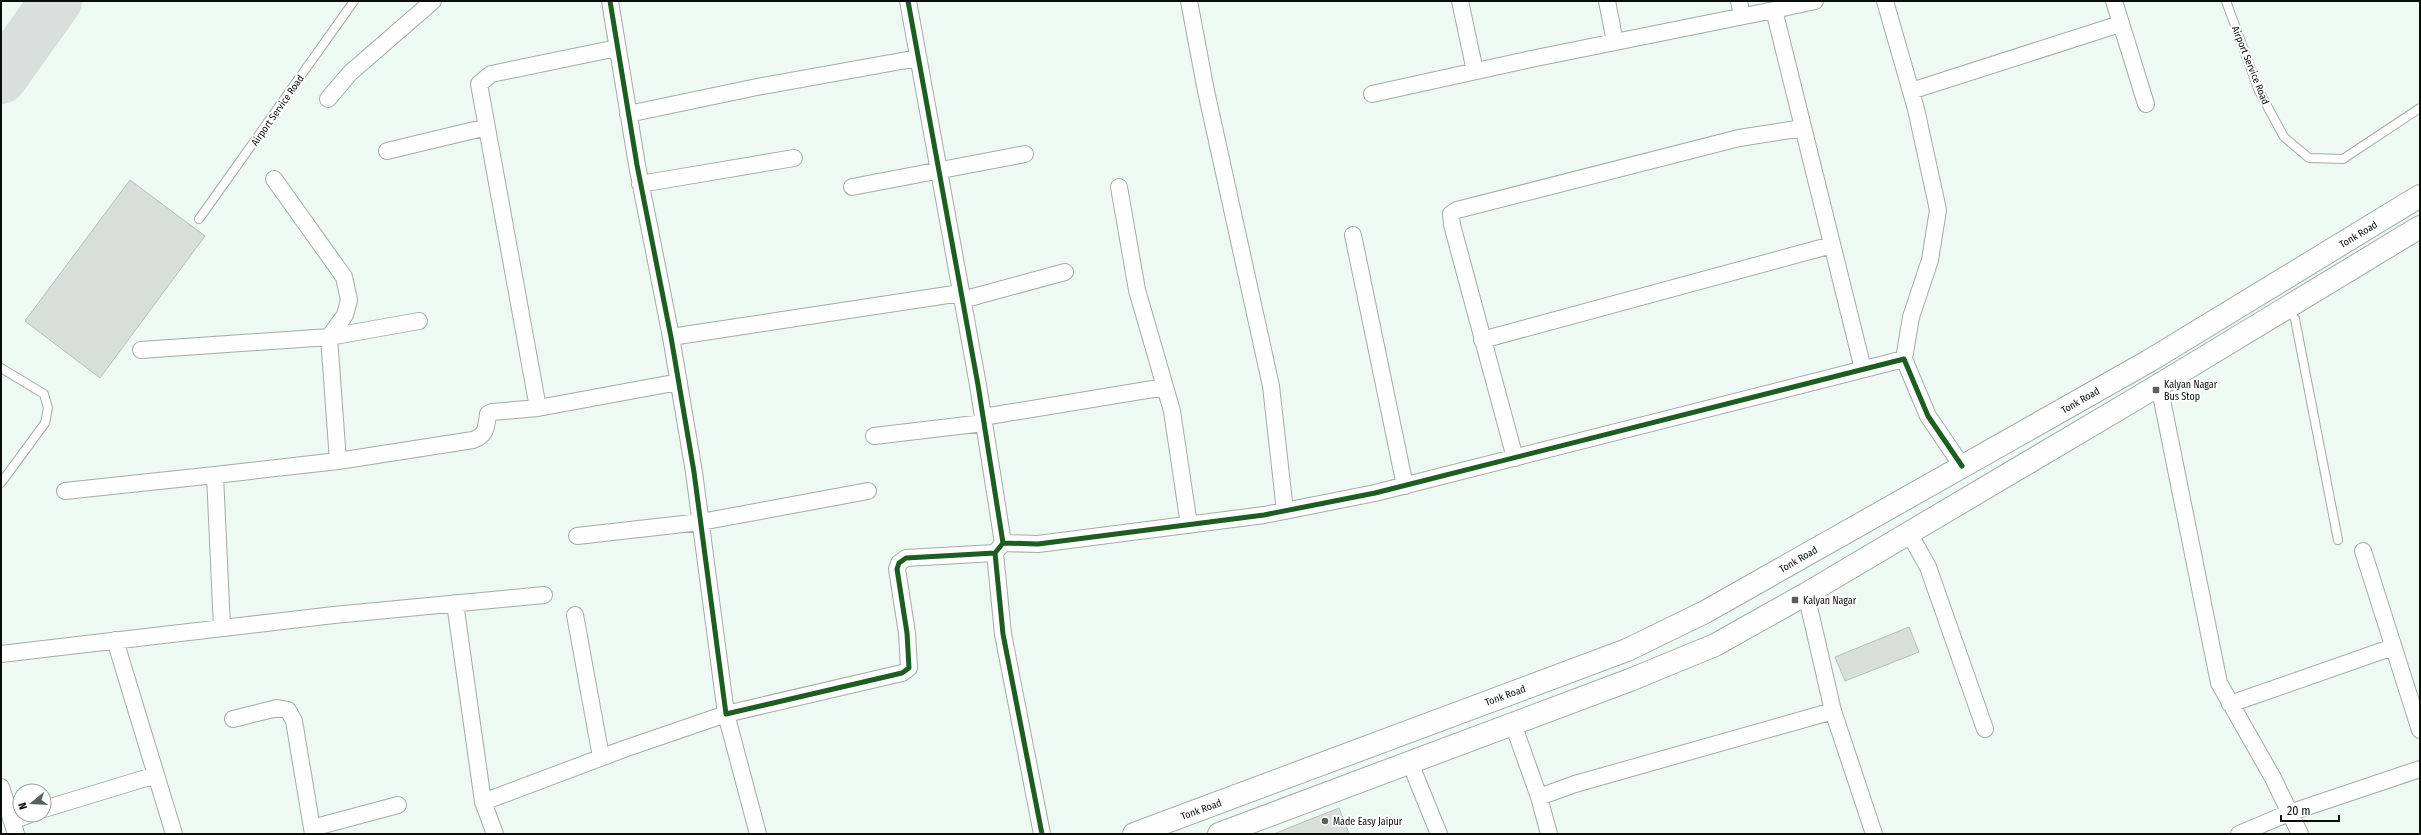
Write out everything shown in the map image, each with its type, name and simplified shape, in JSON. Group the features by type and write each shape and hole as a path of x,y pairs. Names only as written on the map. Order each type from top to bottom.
{"main road":[{"name":"Tonk Road","path":"1134,834 1627,650 1705,612 2149,361 2420,196"},
{"path":"1219,834 1513,724 1715,645 1806,594 2159,386 2420,227"}],"street":[{"path":"328,99 350,73 433,1"},
{"path":"610,1 640,184 679,382 701,522 726,714 758,834"},
{"path":"908,1 983,420 999,548 1003,634 1042,834"},
{"path":"1189,1 1208,98 1271,386 1285,511"},
{"path":"1460,1 1475,71"},
{"path":"1607,1 1615,42"},
{"path":"1372,94 1615,42 1741,9 1774,10 1815,1"},
{"path":"1885,1 1911,91 1938,210 1930,260 1911,317 1904,359 1928,416 1962,466"},
{"path":"2114,1 2146,104"},
{"path":"1774,10 1863,369"},
{"path":"1911,91 2120,24"},
{"path":"538,408 479,84 491,74 618,48"},
{"path":"628,114 757,87 918,58"},
{"path":"387,151 487,127"},
{"path":"1515,458 1482,340 1452,225 1451,214 1457,210 1738,138 1803,128"},
{"path":"852,187 1025,154"},
{"path":"640,184 794,158"},
{"path":"274,179 344,277 349,300 345,315 329,337 338,461"},
{"path":"1119,187 1137,290 1172,411 1189,525"},
{"path":"1352,235 1406,486"},
{"path":"1482,340 1832,244"},
{"path":"671,337 961,297 1066,272"},
{"path":"141,350 329,337 419,321"},
{"path":"483,802 601,757 726,714 902,673 909,668 907,633 897,569 899,563 906,558 1038,544 1285,511 1406,486 1904,359"},
{"path":"65,491 338,461 473,440 480,438 485,432 488,414 492,412 538,408 679,382"},
{"path":"2159,386 2219,683 2273,778 2300,834"},
{"path":"874,436 983,420 1165,387"},
{"path":"215,475 222,628"},
{"path":"578,536 701,522 868,491"},
{"path":"1909,533 1928,567 1985,730"},
{"path":"2363,551 2420,730"},
{"path":"1806,594 1833,712 1874,834"},
{"path":"1,654 222,628 544,595"},
{"path":"455,603 483,802 495,834"},
{"path":"575,615 601,757"},
{"path":"115,640 174,834"},
{"path":"2230,704 2394,647"},
{"path":"233,719 277,708 288,710 294,721 312,831 398,805"},
{"path":"1539,797 1575,784 1833,712"},
{"path":"1513,724 1539,797 1549,834"},
{"path":"1410,763 1439,834"},
{"path":"2239,834 2289,813 2420,769"},
{"path":"52,807 156,775"},
{"path":"1,787 14,827"}],"lane":[{"name":"Airport Service Road","path":"199,219 354,1"},
{"name":"Airport Service Road","path":"2226,1 2263,97 2284,137 2309,158 2342,159 2420,108"},
{"path":"2287,307 2295,319 2338,540"},
{"path":"1,368 44,394 48,408 45,423 1,483"}],"building":[{"path":"130,180 205,236 100,378 25,321"},
{"path":"1909,627 1919,652 1845,681 1835,657"},
{"name":"Made Easy Jaipur","path":"1339,808 1349,834 1276,834 1276,833"}],"taxiway":[{"path":"1,78 56,1"}],"cycle path":[{"path":"610,1 637,165 671,337 694,472 726,714 902,673 909,668 907,633 897,569 899,563 906,558 995,553"},
{"path":"908,1 978,385 1003,543 995,553 1003,634 1042,834"},
{"path":"1003,543 1038,544 1264,515 1375,493 1904,359 1928,416 1962,466"}],"place":[{"name":"Kalyan Nagar Bus Stop","path":"2156,390"},
{"name":"Kalyan Nagar","path":"1795,600"},
{"name":"Made Easy Jaipur","path":"1325,821"}]}
